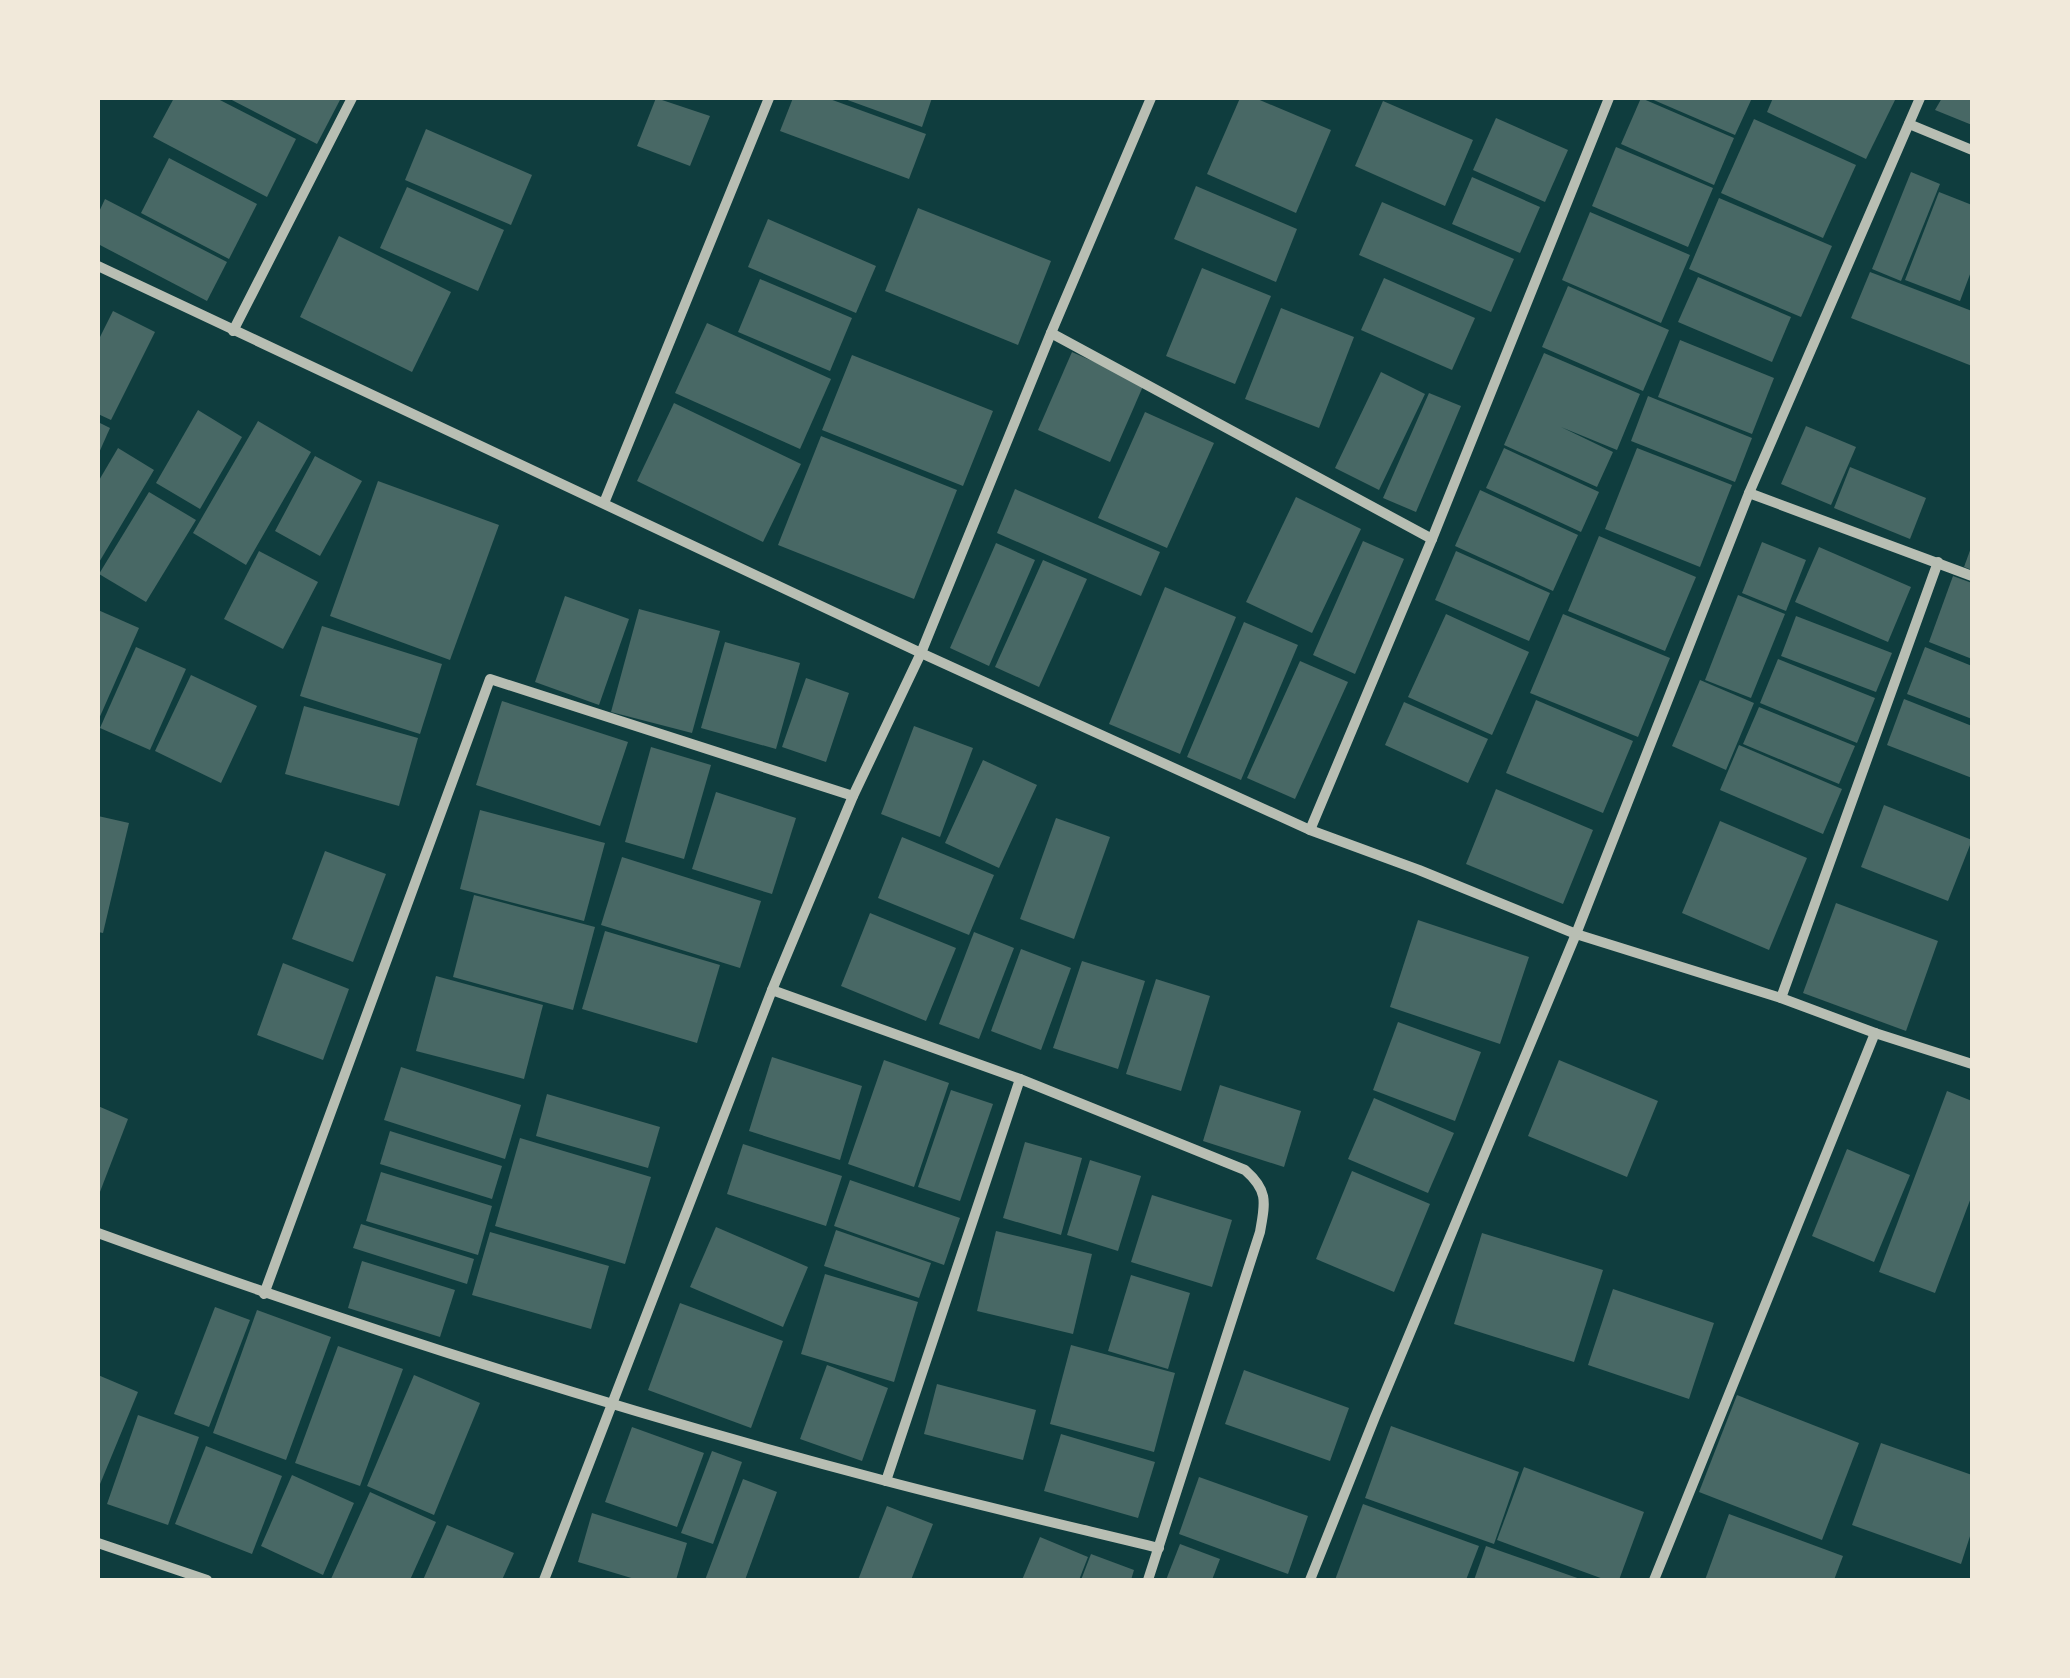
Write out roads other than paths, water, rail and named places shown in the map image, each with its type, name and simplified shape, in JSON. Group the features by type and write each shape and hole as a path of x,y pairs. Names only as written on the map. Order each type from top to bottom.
{"street":[{"path":"233,330 352,98"},
{"path":"604,504 768,98"},
{"path":"544,1580 772,990 853,796 920,653 1151,98"},
{"path":"1310,830 1609,98"},
{"path":"1310,1580 1374,1416 1576,934 1749,493 1920,98"},
{"path":"1910,124 1972,150"},
{"path":"98,266 920,653 1310,830 1576,934 1972,1064"},
{"path":"1050,333 1432,539"},
{"path":"1749,493 1972,576"},
{"path":"1780,998 1938,562"},
{"path":"264,1294 490,679 853,796"},
{"path":"772,990 1020,1079 1245,1170 1260,1183 1265,1205 1260,1232 1148,1580"},
{"path":"1654,1580 1874,1033"},
{"path":"886,1481 1020,1079"},
{"path":"98,1233 264,1294 610,1402 886,1481 1159,1548"},
{"path":"98,1543 206,1580"}]}
